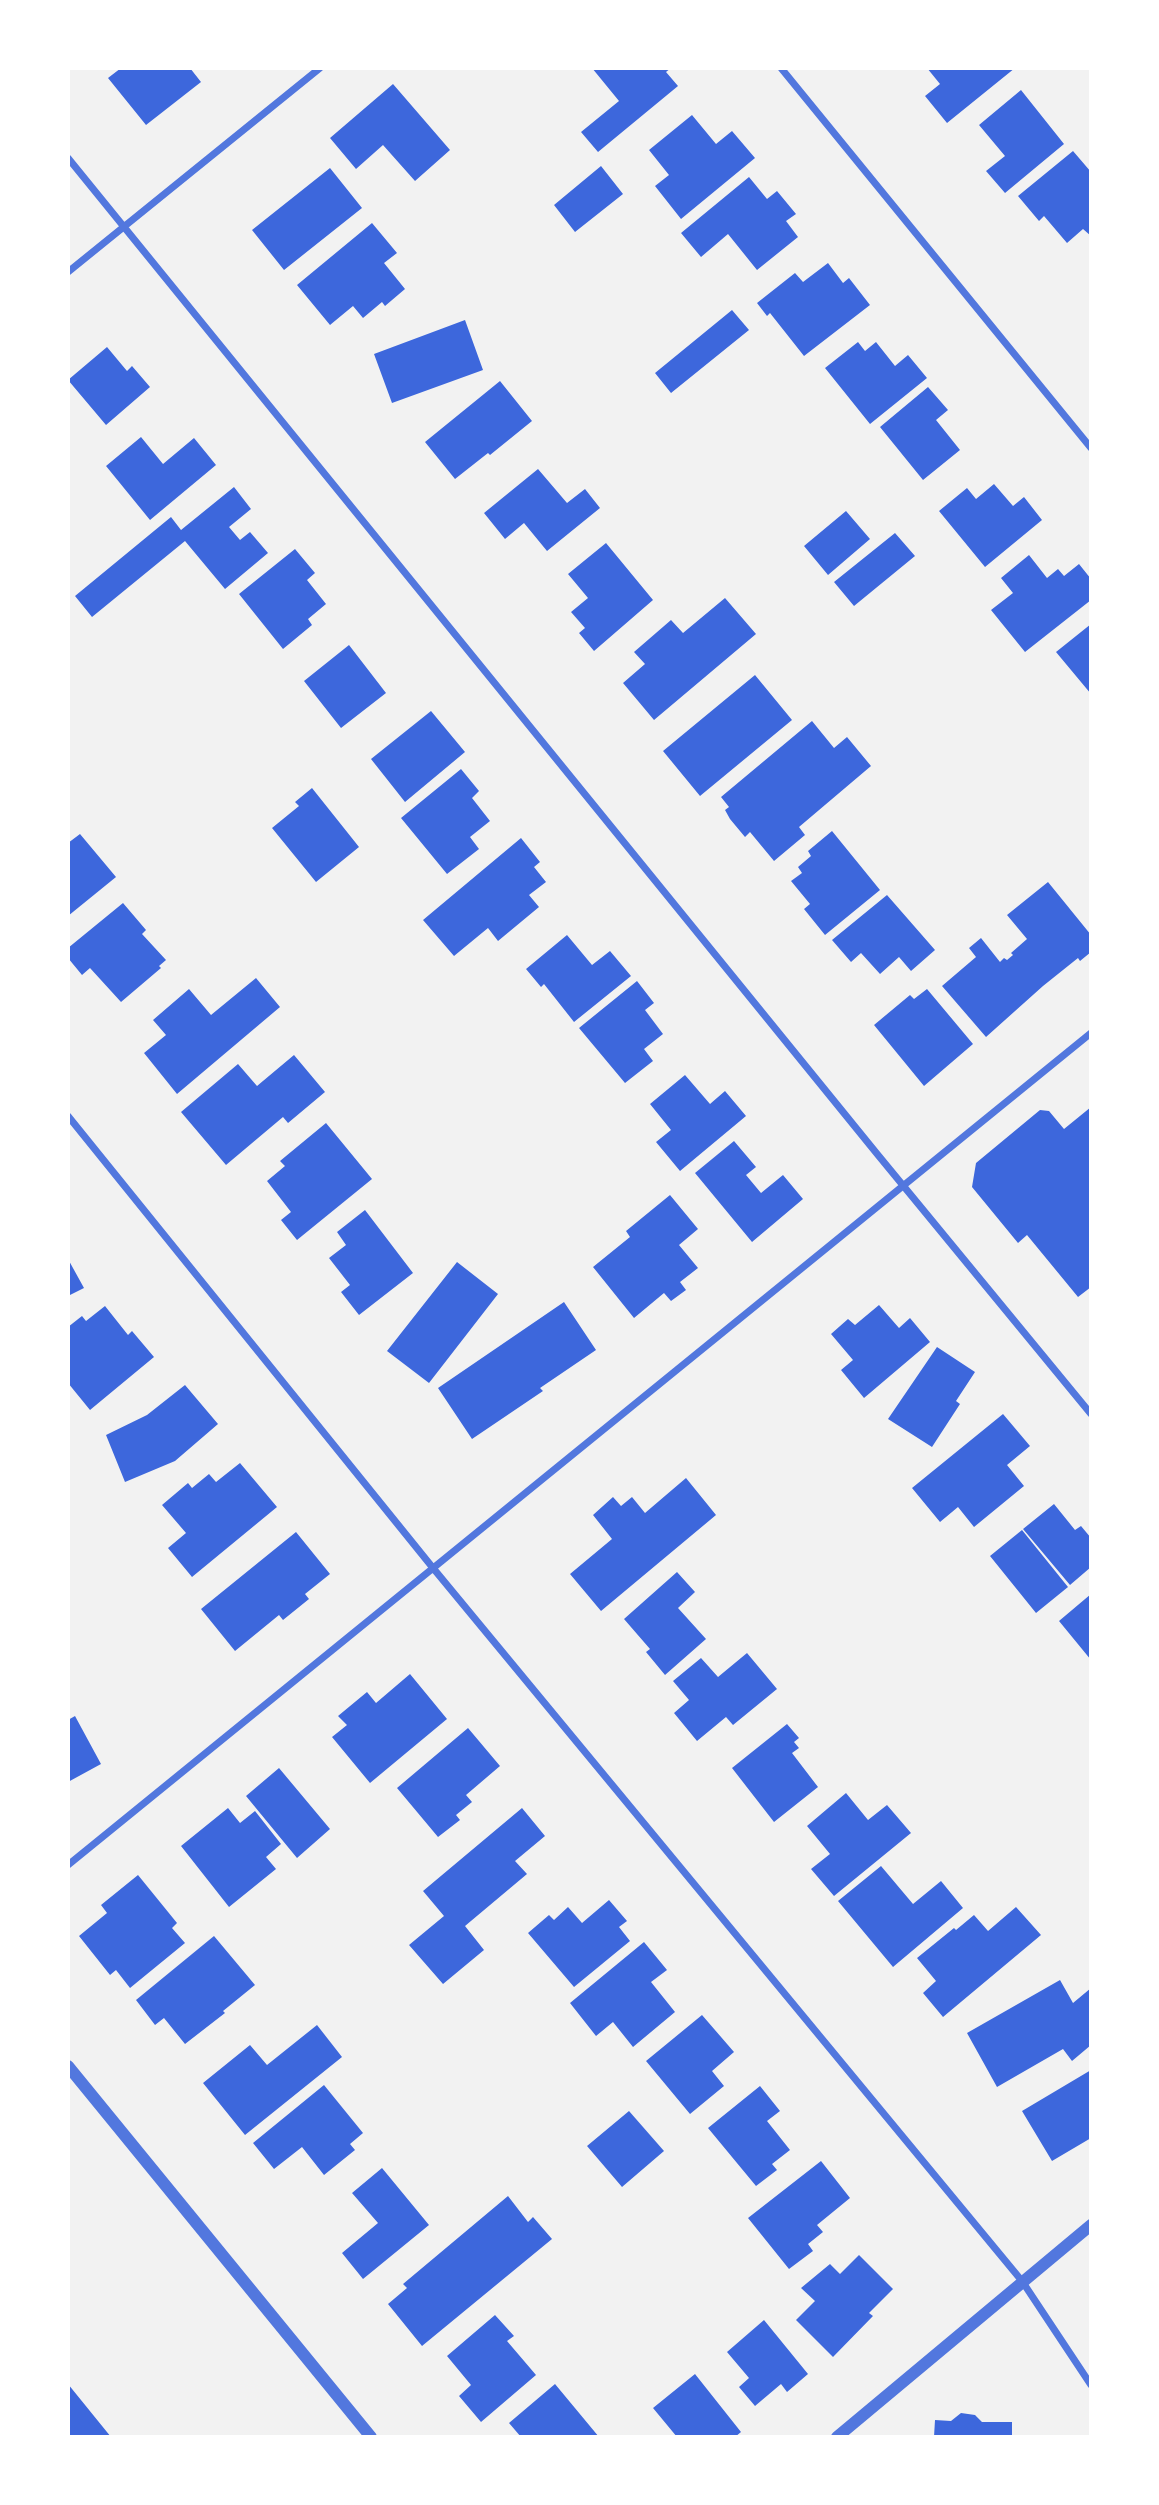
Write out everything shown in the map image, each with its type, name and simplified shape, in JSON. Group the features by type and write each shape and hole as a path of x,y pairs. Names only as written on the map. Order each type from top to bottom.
{"street":[{"path":"68,272 320,68"},
{"path":"781,68 1091,448"},
{"path":"68,158 1091,1414"},
{"path":"68,1865 1091,1033"},
{"path":"68,1116 433,1568 1022,2281 1091,2385"},
{"path":"68,2066 371,2437"},
{"path":"837,2437 1091,2225"}],"building":[{"path":"121,68 190,68 201,82 146,125 108,78"},
{"path":"592,68 671,68 666,72 678,86 598,152 581,132 619,101"},
{"path":"927,68 1015,68 947,123 925,96 940,84"},
{"path":"393,84 450,150 415,181 383,145 356,169 330,138"},
{"path":"1021,90 1064,144 1005,193 986,171 1005,156 979,125"},
{"path":"692,115 716,144 732,131 755,158 681,219 655,186 669,175 649,150"},
{"path":"1073,151 1091,172 1091,236 1083,229 1067,243 1044,216 1039,221 1018,196"},
{"path":"601,166 623,194 575,232 554,205"},
{"path":"330,168 362,208 284,270 252,230"},
{"path":"749,177 767,199 777,191 796,214 786,221 798,237 757,270 728,234 701,257 681,233"},
{"path":"372,223 397,253 384,263 405,289 385,306 382,302 363,318 353,306 330,325 297,285"},
{"path":"828,263 843,283 849,278 870,305 804,356 770,313 767,316 757,303 795,273 803,282"},
{"path":"732,310 749,330 671,393 655,373"},
{"path":"465,320 483,370 392,403 374,354"},
{"path":"858,342 865,351 876,342 895,366 908,355 927,378 870,424 825,368"},
{"path":"107,347 127,371 132,366 150,387 106,425 68,380"},
{"path":"500,381 532,421 455,479 425,442"},
{"path":"928,387 948,410 936,420 960,450 923,480 880,427"},
{"path":"141,437 163,464 194,438 216,465 150,520 106,466"},
{"path":"538,469 567,503 585,489 600,508 547,551 524,523 505,539 484,513"},
{"path":"994,484 1013,506 1024,497 1042,520 985,567 939,511 967,488 976,499"},
{"path":"234,487 251,509 229,527 240,540 250,532 268,553 225,589 185,541 92,617 75,596 171,517 181,530"},
{"path":"846,511 870,539 828,575 804,546"},
{"path":"895,533 915,556 854,606 834,582"},
{"path":"606,543 653,600 594,651 579,633 585,628 571,612 588,598 568,574"},
{"path":"295,549 315,573 307,580 326,604 308,619 312,625 283,649 239,594"},
{"path":"1029,555 1047,578 1058,569 1064,576 1079,564 1091,579 1091,600 1025,652 991,610 1013,593 1001,578"},
{"path":"725,598 756,634 654,720 623,683 645,664 634,652 671,620 683,633"},
{"path":"1091,624 1091,694 1056,652"},
{"path":"349,645 386,693 341,728 304,681"},
{"path":"755,675 792,720 700,796 663,751"},
{"path":"431,711 465,752 405,802 371,759"},
{"path":"812,721 834,748 847,737 871,766 799,827 805,835 774,861 750,832 745,837 730,819 725,810 729,807 721,797"},
{"path":"461,769 479,791 472,798 490,821 470,837 479,849 447,874 401,818"},
{"path":"312,788 359,847 316,882 272,828 299,806 295,802"},
{"path":"832,831 880,890 825,935 804,909 810,904 791,881 802,873 798,867 811,856 808,851"},
{"path":"80,834 116,877 68,916 68,843"},
{"path":"521,838 540,862 534,867 546,882 529,895 539,907 498,941 488,928 454,956 423,920"},
{"path":"1048,882 1091,935 1091,952 1080,961 1078,958 1043,986 986,1037 942,986 976,957 969,948 981,938 1000,962 1013,955 1011,953 1027,939 1007,915"},
{"path":"887,895 935,950 911,971 899,957 880,974 861,953 851,962 832,940"},
{"path":"123,903 146,930 142,934 166,960 159,966 161,968 121,1002 90,968 82,975 68,958 68,948"},
{"path":"567,935 592,965 610,951 631,976 574,1022 544,984 541,987 526,969"},
{"path":"256,978 280,1007 177,1094 144,1053 166,1035 153,1020 189,989 211,1015"},
{"path":"637,981 654,1003 645,1010 663,1034 644,1049 653,1061 625,1083 579,1028"},
{"path":"927,989 973,1044 924,1086 874,1025 910,995 914,999"},
{"path":"294,1055 325,1092 288,1123 283,1117 226,1165 181,1112 238,1064 257,1086"},
{"path":"685,1075 710,1104 725,1091 746,1116 680,1171 656,1142 671,1130 650,1104"},
{"path":"1091,1107 1091,1287 1078,1297 1027,1235 1018,1243 972,1187 976,1163 1040,1110 1049,1111 1064,1129"},
{"path":"326,1123 372,1179 297,1240 281,1220 291,1212 267,1181 285,1166 280,1161"},
{"path":"734,1141 756,1167 746,1175 761,1193 783,1175 803,1199 752,1242 695,1173"},
{"path":"670,1195 698,1229 679,1245 698,1268 680,1282 686,1290 671,1301 664,1293 634,1318 593,1267 630,1237 626,1231"},
{"path":"365,1210 413,1273 359,1315 341,1292 350,1285 329,1258 346,1245 337,1232"},
{"path":"68,1259 84,1288 68,1296"},
{"path":"457,1262 498,1294 429,1383 387,1351"},
{"path":"564,1302 596,1350 540,1388 543,1391 472,1439 438,1388"},
{"path":"879,1305 899,1328 910,1318 930,1342 864,1398 841,1370 853,1360 831,1334 848,1319 855,1325"},
{"path":"105,1306 128,1335 132,1331 154,1357 90,1410 68,1383 68,1327 82,1316 86,1321"},
{"path":"937,1347 975,1372 956,1401 960,1404 932,1447 888,1419"},
{"path":"185,1385 218,1424 175,1461 125,1482 106,1435 147,1415"},
{"path":"1003,1414 1030,1446 1007,1465 1024,1486 974,1527 958,1507 940,1522 912,1488"},
{"path":"240,1463 277,1507 192,1577 168,1548 186,1533 162,1505 188,1483 192,1488 209,1474 216,1482"},
{"path":"686,1478 716,1515 601,1611 570,1574 612,1539 593,1515 613,1497 621,1506 632,1497 645,1513"},
{"path":"1054,1504 1075,1530 1081,1526 1091,1538 1091,1567 1070,1585 1023,1529"},
{"path":"1022,1530 1068,1587 1036,1613 990,1556"},
{"path":"296,1532 330,1574 305,1594 309,1599 283,1620 279,1615 235,1651 201,1609"},
{"path":"677,1572 695,1592 678,1608 706,1639 665,1675 646,1652 650,1649 624,1619"},
{"path":"1091,1594 1091,1660 1059,1621"},
{"path":"747,1653 777,1689 733,1725 726,1717 697,1741 674,1713 689,1700 673,1681 701,1658 718,1677"},
{"path":"410,1674 447,1719 370,1783 332,1737 347,1725 338,1716 367,1692 376,1703"},
{"path":"75,1716 101,1764 68,1782 68,1720"},
{"path":"787,1724 799,1738 794,1742 799,1748 792,1753 818,1787 774,1822 732,1768"},
{"path":"468,1728 500,1766 466,1795 472,1802 456,1815 460,1820 438,1837 397,1788"},
{"path":"279,1768 330,1829 297,1858 246,1796"},
{"path":"846,1793 868,1820 887,1805 911,1833 834,1896 811,1869 830,1854 807,1826"},
{"path":"228,1808 240,1823 255,1811 281,1844 266,1857 276,1869 229,1907 181,1846"},
{"path":"522,1808 545,1836 515,1861 527,1874 465,1926 484,1950 443,1984 409,1945 444,1916 423,1891"},
{"path":"881,1866 913,1904 941,1881 963,1908 893,1967 838,1901"},
{"path":"138,1875 177,1923 172,1928 185,1943 130,1988 116,1970 110,1975 79,1936 107,1913 101,1905"},
{"path":"609,1900 627,1921 619,1927 630,1941 574,1987 528,1933 549,1915 554,1920 568,1907 582,1923"},
{"path":"1016,1907 1041,1935 943,2017 923,1993 936,1981 917,1958 974,1915 988,1931"},
{"path":"214,1936 255,1985 185,2044 164,2018 155,2025 136,2000"},
{"path":"644,1942 667,1970 651,1982 675,2012 633,2047 613,2022 596,2036 570,2003"},
{"path":"1060,1980 1073,2003 1091,1988 1091,2045 1072,2061 1063,2049 997,2087 967,2033"},
{"path":"702,2015 734,2052 712,2071 724,2086 690,2114 646,2061"},
{"path":"317,2025 342,2057 245,2135 203,2083 250,2045 267,2065"},
{"path":"1091,2070 1091,2138 1052,2161 1022,2111"},
{"path":"324,2085 363,2133 350,2144 355,2150 324,2175 302,2147 274,2169 253,2143"},
{"path":"760,2086 780,2111 767,2121 790,2150 772,2164 777,2170 756,2186 708,2128"},
{"path":"629,2111 664,2151 622,2187 587,2146"},
{"path":"821,2161 850,2198 817,2225 823,2232 808,2244 813,2251 789,2269 748,2218"},
{"path":"382,2168 429,2225 363,2279 342,2253 378,2223 352,2193"},
{"path":"508,2196 528,2222 533,2217 552,2239 422,2346 388,2304 407,2288 403,2284"},
{"path":"859,2255 893,2289 869,2313 873,2316 833,2357 796,2320 815,2301 801,2288 830,2264 840,2274"},
{"path":"495,2315 514,2336 507,2341 536,2375 481,2422 459,2396 471,2385 447,2356"},
{"path":"764,2320 808,2374 787,2392 781,2384 755,2406 739,2387 749,2378 727,2352"},
{"path":"695,2374 741,2432 735,2437 677,2437 653,2408"},
{"path":"68,2384 111,2437 68,2437"},
{"path":"555,2384 599,2437 521,2437 509,2423"},
{"path":"961,2413 975,2415 982,2422 1012,2422 1012,2437 934,2437 935,2420 951,2421"}]}
